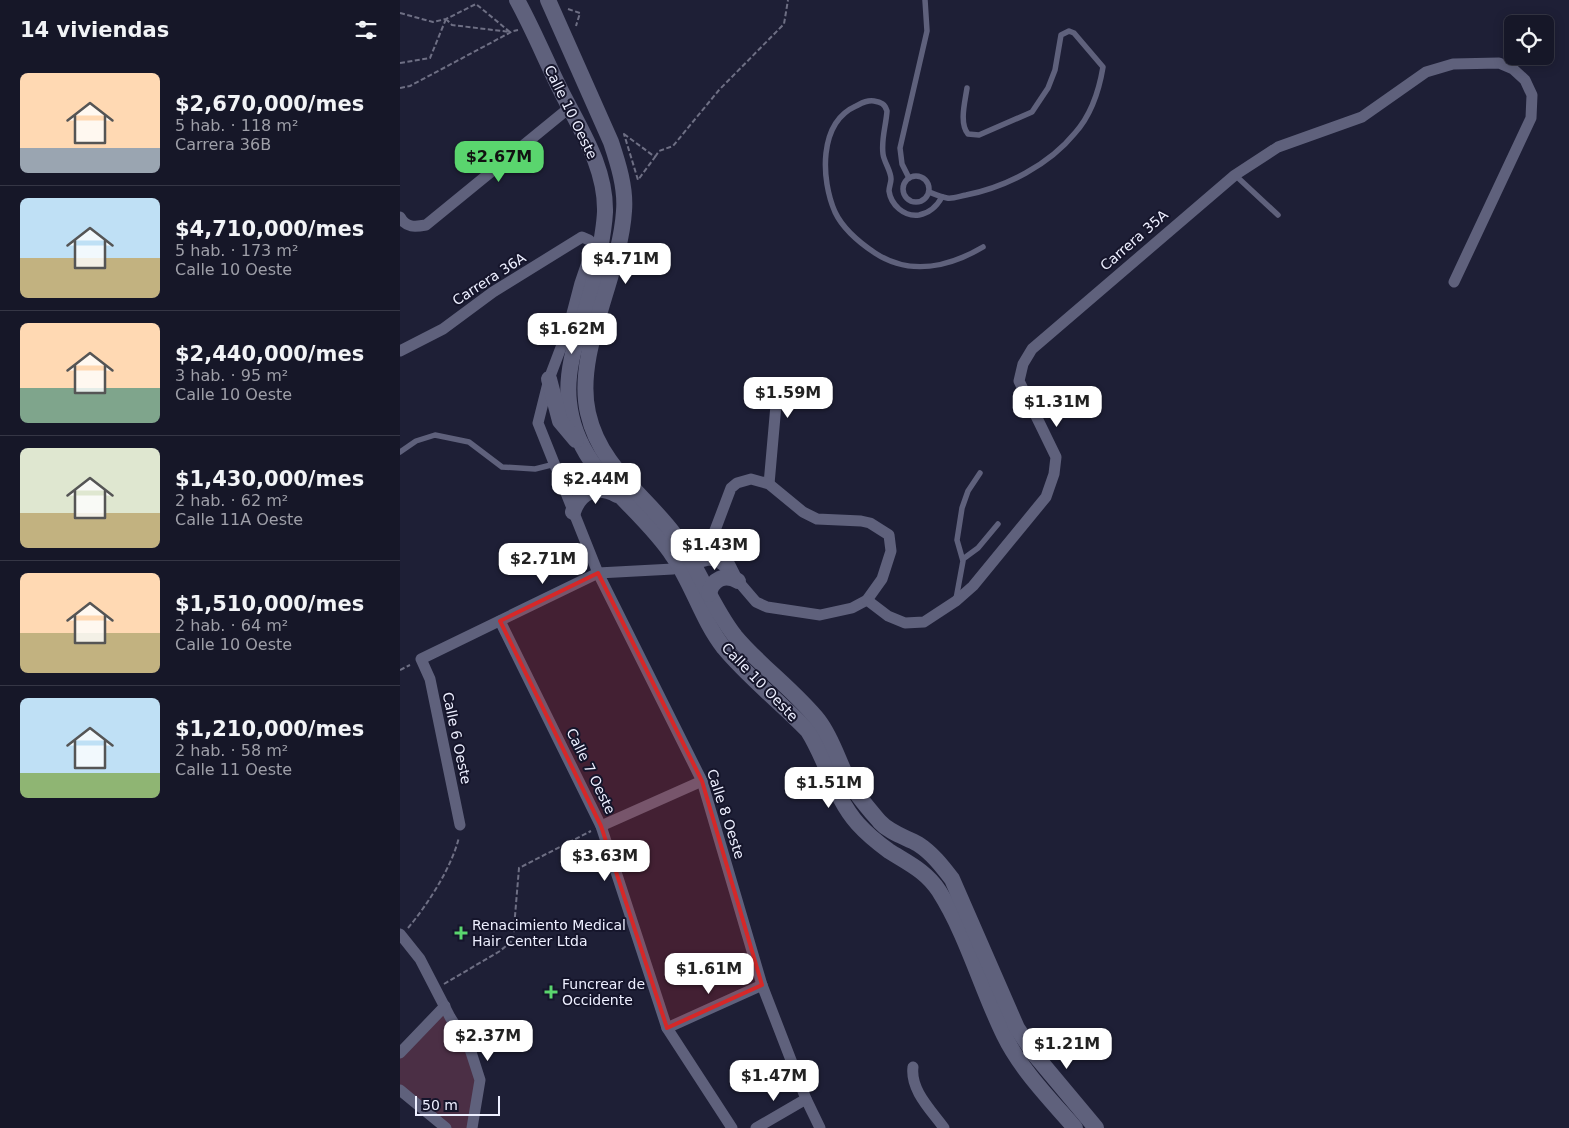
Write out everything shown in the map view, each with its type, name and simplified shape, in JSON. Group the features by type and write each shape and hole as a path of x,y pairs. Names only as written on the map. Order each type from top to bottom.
{"main road":[{"path":"544,0 557,31 568,43"},
{"name":"Calle 10 Oeste","path":"548,0 611,142 617,161 625,209 616,262 588,355 585,383 588,414 598,440 611,464 628,486 672,531 706,619 724,648 808,731 818,746 845,806 857,822 890,851 925,874 938,889 953,914 1011,1032"},
{"name":"Calle 10 Oeste","path":"518,2 569,108 582,129 598,168 605,211 595,277 568,383 572,417 584,448 599,473 617,494 686,565 709,594 736,636 820,722 858,797 883,825 918,845 938,861 952,879 1011,1032"},
{"path":"549,379 560,420 570,435 584,448"},
{"path":"574,512 582,495 590,490 609,490 617,494"},
{"path":"709,594 713,584 722,578 738,581"},
{"path":"1011,1032 1022,1065 1075,1128"},
{"path":"1011,1032 1035,1055 1096,1128"}],"street":[{"name":"Carrera 35A","path":"867,600 888,616 905,622 924,622 956,601 973,586 1046,497 1054,474 1056,457 1019,381 1024,364 1032,349 1234,175 1278,147 1362,117 1426,72 1453,64 1499,63 1512,69 1525,80 1532,96 1530,118 1454,282"},
{"path":"404,223 426,225 569,108"},
{"name":"Carrera 36A","path":"400,351 443,329 493,292 582,237 589,240 593,245"},
{"name":"Calle 8 Oeste","path":"593,245 549,379 538,423 598,573 702,781 762,985 806,1099 820,1128"},
{"path":"769,484 776,405"},
{"path":"500,621 598,573 673,569 709,560 727,566 756,602 766,607 820,615 852,608 867,600 882,579 891,551 889,535 870,523 817,519 803,512 769,484 751,479 737,483 731,488 714,533 686,565"},
{"path":"714,533 738,581"},
{"name":"Calle 6 Oeste","path":"460,825 430,679 421,659 500,621"},
{"name":"Calle 7 Oeste","path":"500,621 601,826 667,1028 732,1128"},
{"path":"601,826 702,781"},
{"path":"401,935 420,960 470,1049 480,1080 472,1128"},
{"path":"667,1028 762,985"},
{"path":"400,1053 445,1006"},
{"path":"913,1067 912,1078 915,1085 944,1128"},
{"path":"400,1090 446,1128"},
{"path":"756,1128 806,1099"}],"lane":[{"path":"908,178 902,164 900,148 927,31 925,0"},
{"path":"928,192 948,198 980,192 1012,181 1056,151 1075,134 1092,109 1100,87 1103,67 1074,33 1060,35 1055,70 1048,88 1032,112 979,135 968,134 964,129 967,88"},
{"path":"942,196 934,208 928,212 914,215 900,210 891,199 889,185 891,178 884,161 882,146 887,112 886,106 880,102 870,100 851,108 837,122 825,154 827,179 835,212 859,242 892,262 920,267 961,260 983,247"},
{"path":"1234,175 1278,215"},
{"path":"923,177 928,183 928,192 920,201 913,202 906,198 903,191 904,184 908,178 923,177"},
{"path":"400,452 416,441 436,435 469,442 502,467 535,469 555,464"},
{"path":"956,601 963,559 957,540 964,500 980,473"},
{"path":"963,559 978,548 998,524"}],"path":[{"path":"655,157 624,134 638,180 655,157 659,151 673,146 719,90 784,24 788,0"},
{"path":"400,13 433,22 446,19 476,4 512,32"},
{"path":"566,5 569,11 580,13 576,26 570,27"},
{"path":"446,19 452,25 512,32"},
{"path":"400,63 430,58 446,19"},
{"path":"400,88 410,86 512,32"},
{"path":"401,935 423,911 443,875 459,839 460,825"},
{"path":"436,989 500,951 513,940 519,868 601,826"}],"highlighted area":[{"path":"598,573 702,781 762,985 667,1028 601,826 500,621"}],"shaded area":[{"path":"445,1006 480,1080 472,1128 446,1128 400,1090 400,1053"}],"place":[{"name":"Renacimiento Medical Hair Center Ltda","path":"461,933"},
{"name":"Funcrear de Occidente","path":"551,992"}]}
